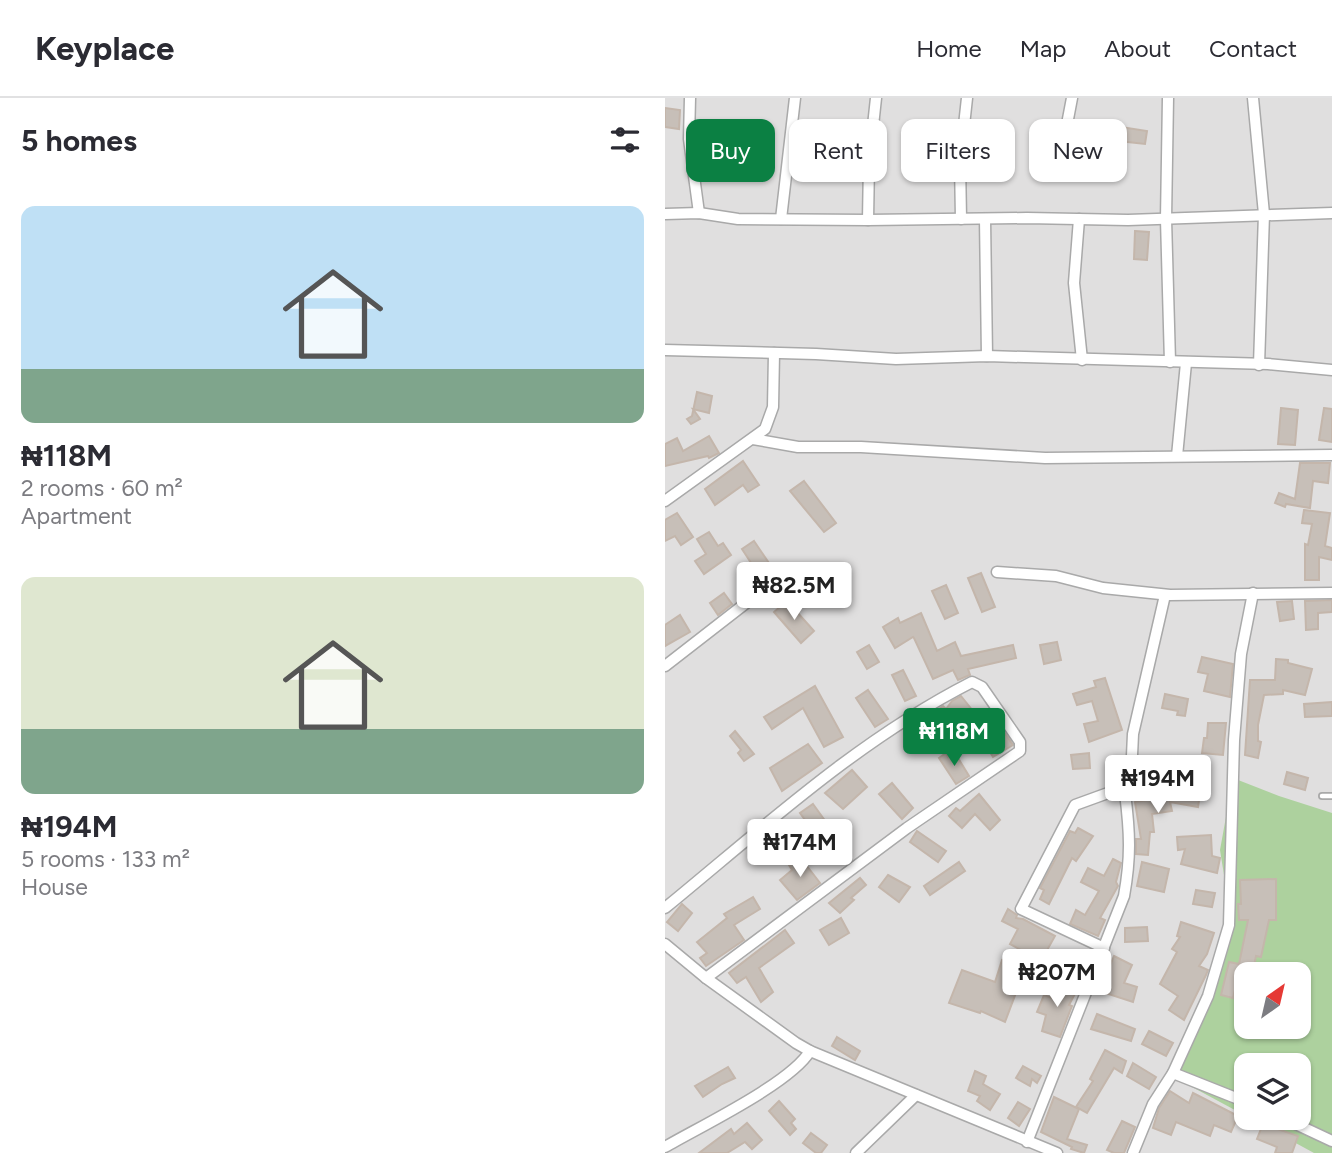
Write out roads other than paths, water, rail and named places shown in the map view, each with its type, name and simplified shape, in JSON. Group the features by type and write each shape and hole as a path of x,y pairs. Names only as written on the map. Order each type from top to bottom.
{"street":[{"path":"689,98 689,139 699,213"},
{"path":"781,219 796,98"},
{"path":"869,220 869,163 876,98"},
{"path":"961,219 960,162 967,98"},
{"path":"1068,119 1072,98"},
{"path":"1168,98 1166,219 1170,362"},
{"path":"1253,98 1264,214 1259,365"},
{"path":"665,214 699,213 739,219 869,220 1166,219 1332,213"},
{"path":"985,219 987,356"},
{"path":"1079,219 1074,283 1082,360"},
{"path":"665,350 896,359 987,356 1332,370"},
{"path":"665,500 765,429 770,418 774,353"},
{"path":"1177,456 1186,363"},
{"path":"753,439 798,447 861,447 1045,458 1332,455"},
{"path":"997,572 1056,576 1103,588 1165,595 1332,593"},
{"path":"665,666 759,593"},
{"path":"1133,1153 1153,1104 1173,1073 1208,996 1229,925 1229,853 1235,728 1241,654 1253,593"},
{"path":"1027,1142 1124,897 1130,863 1130,829 1125,793 1132,777 1133,734 1165,595"},
{"path":"665,908 809,789 936,700 972,682 982,687 1020,742 1020,751 907,828 706,978"},
{"path":"1104,948 1021,909 1075,804 1112,790 1119,789 1125,793"},
{"path":"665,944 706,978 810,1051 1057,1153"},
{"path":"665,1147 764,1090 804,1060 810,1051"},
{"path":"1173,1073 1234,1097"},
{"path":"856,1153 916,1095"},
{"path":"1309,1130 1332,1141"}],"lane":[{"path":"1322,796 1332,796"}]}
